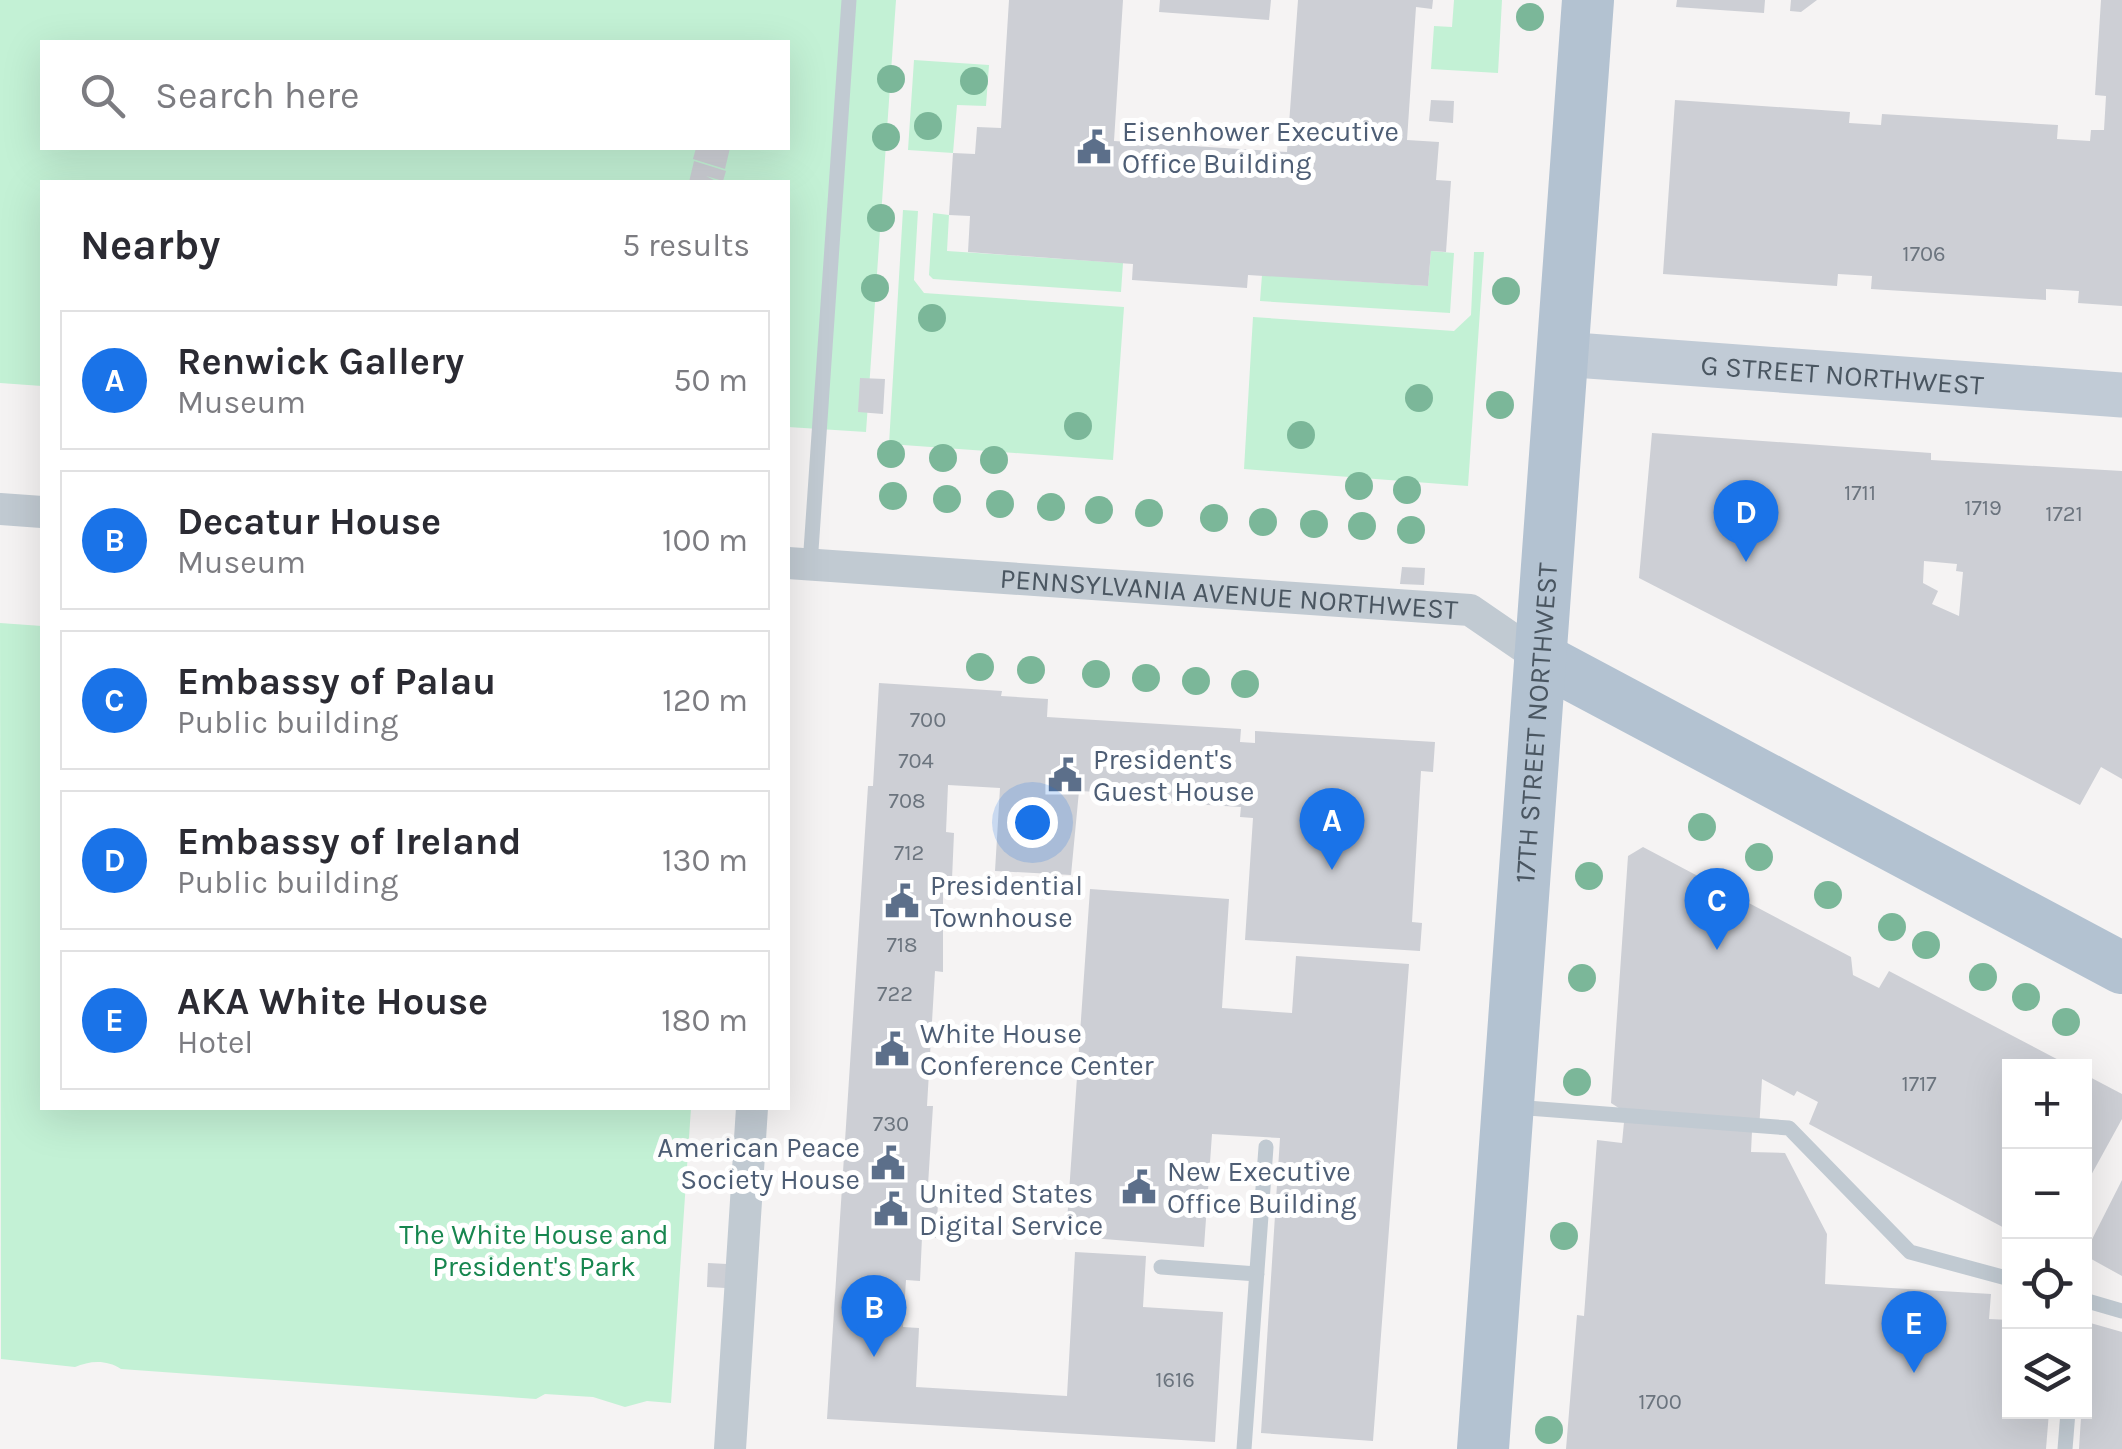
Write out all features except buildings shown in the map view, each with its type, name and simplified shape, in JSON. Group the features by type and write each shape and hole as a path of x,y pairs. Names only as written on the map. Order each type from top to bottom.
{"main road":[{"name":"17TH STREET NORTHWEST","path":"1484,1449 1588,0"},
{"name":"PENNSYLVANIA AVENUE NORTHWEST","path":"1540,658 2122,968"}],"street":[{"name":"G STREET NORTHWEST","path":"1561,354 2122,395"},
{"path":"0,510 40,512"},
{"name":"PENNSYLVANIA AVENUE NORTHWEST","path":"799,564 1470,610 1540,658"},
{"path":"730,1449 752,1110"}],"lane":[{"path":"799,564 849,0"},
{"path":"1510,1107 1789,1128 1910,1252 2002,1277"},
{"path":"1244,1449 1266,1148"},
{"path":"1162,1267 1257,1274"},
{"path":"2092,1302 2122,1311"},
{"path":"2065,1449 2067,1419"}],"green space":[{"path":"0,0 896,0 866,432 790,427 790,180 40,180 40,386 0,383"},
{"path":"1454,0 1502,0 1498,73 1431,69 1434,26 1452,27"},
{"path":"914,60 989,65 986,106 957,105 953,153 908,150"},
{"path":"903,210 918,211 914,280 924,293 1124,307 1113,460 889,444"},
{"path":"933,213 949,215 947,251 1123,263 1121,292 933,279 929,275"},
{"path":"1431,251 1454,253 1450,313 1260,301 1262,275 1428,286"},
{"path":"1474,252 1484,252 1468,486 1244,469 1253,317 1454,331 1471,315"},
{"name":"The White House and President's Park","path":"0,623 40,626 40,1110 691,1110 671,1403 647,1401 625,1407 593,1397 545,1394 536,1399 121,1369 104,1362 75,1367 1,1359"}],"place":[{"name":"Eisenhower Executive Office Building","path":"1094,147"},
{"name":"Embassy of Ireland","path":"1746,562"},
{"name":"President's Guest House","path":"1065,775"},
{"name":"Renwick Gallery","path":"1332,870"},
{"name":"Presidential Townhouse","path":"902,901"},
{"name":"Embassy of Palau","path":"1717,950"},
{"name":"White House Conference Center","path":"892,1049"},
{"name":"American Peace Society House","path":"888,1163"},
{"name":"New Executive Office Building","path":"1139,1187"},
{"name":"United States Digital Service","path":"891,1209"},
{"name":"Decatur House","path":"874,1357"},
{"name":"AKA White House","path":"1914,1373"}]}
